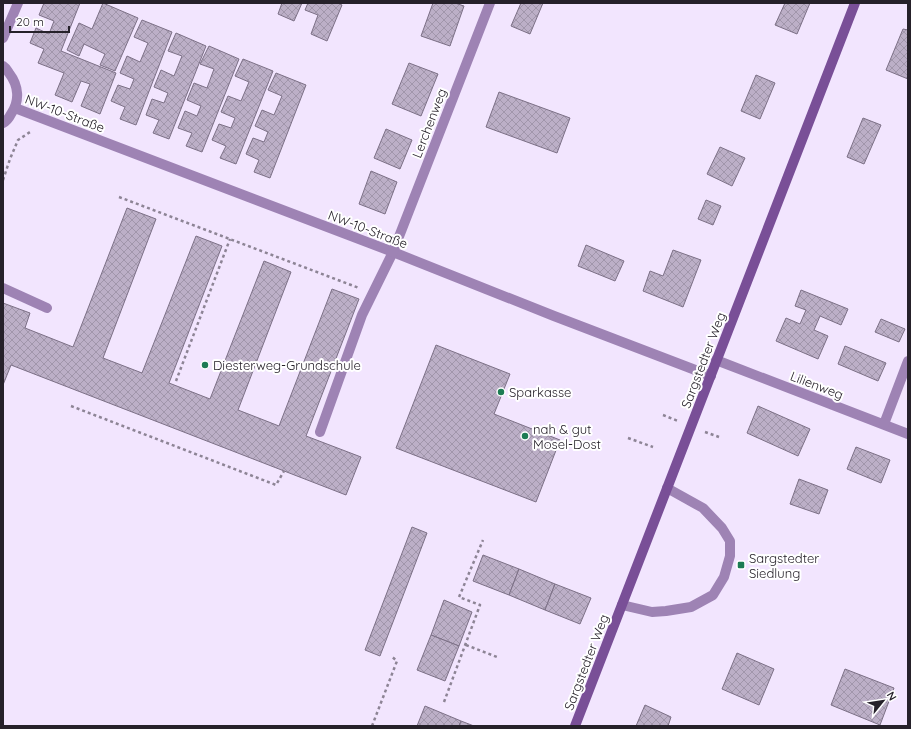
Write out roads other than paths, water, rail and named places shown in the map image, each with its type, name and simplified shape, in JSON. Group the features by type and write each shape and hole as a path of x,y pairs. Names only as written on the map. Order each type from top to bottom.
{"street":[{"path":"3,38 18,3"},
{"name":"Lerchenweg","path":"320,432 362,315 393,252 490,3"},
{"name":"Sargstedter Weg","path":"576,726 855,3"},
{"path":"3,66 14,80 18,94 15,108 7,121 3,123"},
{"name":"NW-10-Straße","path":"15,108 393,252 711,376"},
{"path":"3,288 47,308"},
{"name":"Lilienweg","path":"716,360 908,434"},
{"path":"884,424 908,361"},
{"path":"622,605 652,612 666,612 691,606 712,595 724,577 730,556 730,541 722,528 703,508 667,488"}],"place":[{"name":"Diesterweg-Grundschule","path":"205,365"},
{"name":"Sparkasse","path":"501,392"},
{"name":"nah & gut Mosel-Dost","path":"525,436"},
{"name":"Sargstedter Siedlung","path":"741,565"}]}
